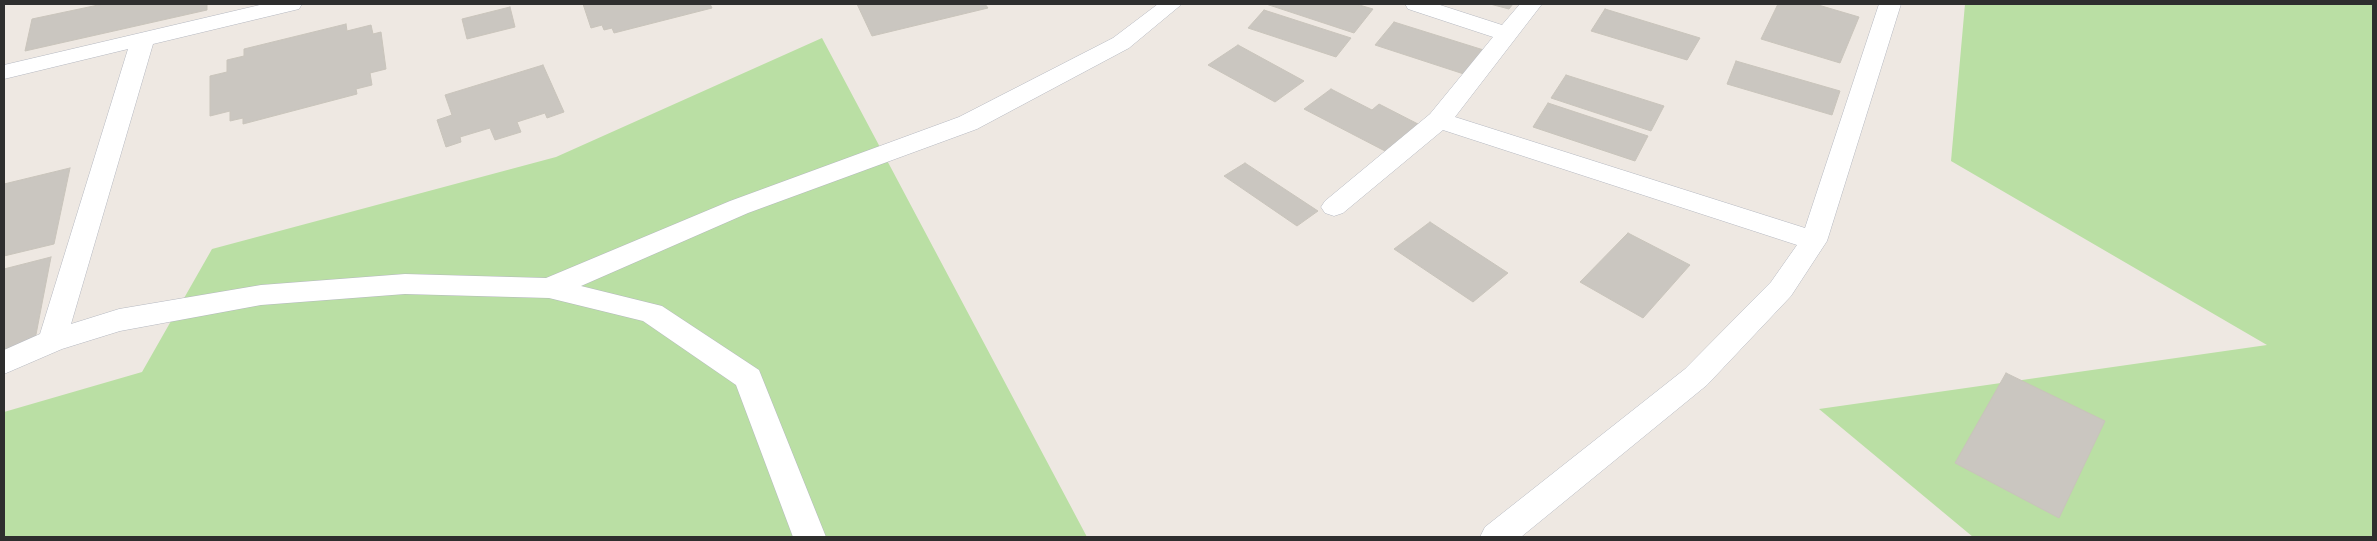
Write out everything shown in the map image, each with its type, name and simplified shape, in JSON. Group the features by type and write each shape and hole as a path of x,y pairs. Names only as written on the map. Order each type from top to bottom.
{"street":[{"path":"4,72 291,4"},
{"path":"550,288 739,207 968,123 1121,43 1171,4"},
{"path":"1416,4 1507,34"},
{"path":"1334,207 1439,120 1531,4"},
{"path":"1497,537 1696,377 1781,289 1814,240 1890,4"},
{"path":"52,341 143,39"},
{"path":"1439,120 1814,240"},
{"path":"4,363 52,341 119,320 261,295 405,284 550,288 652,313 748,378 809,537"}],"green space":[{"path":"1965,4 2373,4 2373,537 1973,537 1819,409 2267,345 1951,161"},
{"path":"822,38 1087,537 4,537 4,412 142,372 212,249 556,157"}],"building":[{"path":"103,4 207,4 207,10 25,51 32,19"},
{"path":"583,4 710,4 712,8 614,33 612,28 604,30 602,25 591,28"},
{"path":"857,4 985,4 988,8 872,36"},
{"path":"1266,4 1356,4 1373,9 1354,33"},
{"path":"1490,4 1513,4 1509,9"},
{"path":"1778,4 1815,4 1859,17 1840,63 1761,39"},
{"path":"510,7 515,27 467,39 462,19"},
{"path":"1605,9 1700,38 1687,60 1591,31"},
{"path":"1264,10 1351,38 1336,57 1248,28"},
{"path":"1394,22 1490,52 1473,77 1375,45"},
{"path":"346,24 347,31 371,25 373,34 381,32 386,69 370,73 372,85 356,89 357,94 243,124 243,118 230,121 230,111 210,116 210,76 227,72 227,60 244,56 244,49"},
{"path":"1238,45 1304,81 1275,102 1208,65"},
{"path":"1736,61 1840,91 1832,115 1727,84"},
{"path":"543,65 564,112 547,118 545,113 517,122 521,132 495,140 490,128 460,137 461,142 446,147 437,120 452,115 445,95"},
{"path":"1566,75 1664,106 1651,131 1551,98"},
{"path":"1331,89 1372,110 1379,104 1418,124 1385,151 1304,109"},
{"path":"1548,103 1648,136 1635,161 1533,127"},
{"path":"1245,163 1318,211 1297,226 1224,176"},
{"path":"70,168 54,244 4,256 4,184"},
{"path":"1430,222 1508,273 1473,302 1394,249"},
{"path":"1628,233 1690,265 1643,318 1580,282"},
{"path":"51,257 33,350 4,358 4,269"},
{"path":"2006,373 2105,421 2059,518 1955,463"}]}
